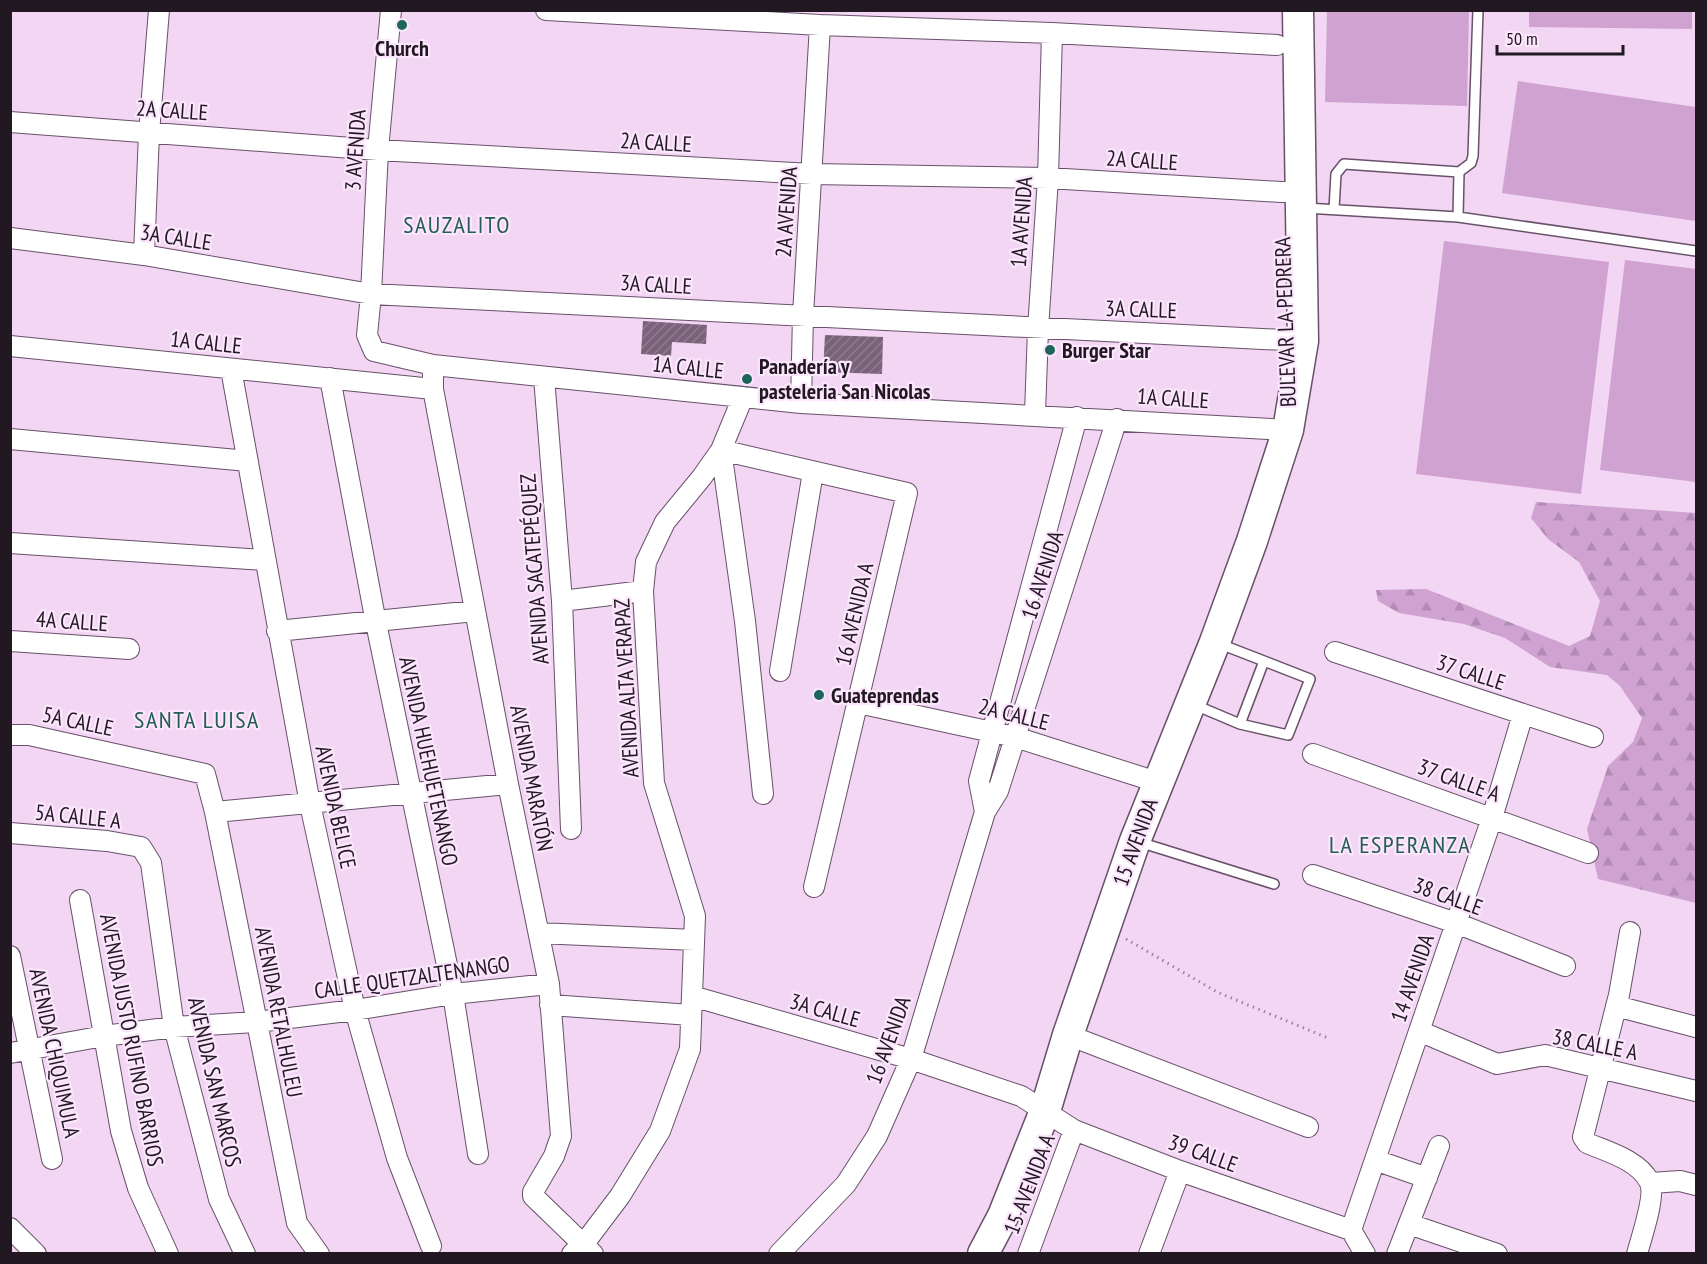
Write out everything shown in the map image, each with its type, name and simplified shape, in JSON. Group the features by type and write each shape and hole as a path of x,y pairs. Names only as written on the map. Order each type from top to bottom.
{"main road":[{"name":"BULEVAR LA PEDRERA","path":"1277,10 1277,45 1294,197"},
{"name":"BULEVAR LA PEDRERA","path":"1288,430 1294,340 1298,10"},
{"name":"15 AVENIDA","path":"983,1254 1003,1216 1045,1111 1068,1035 1135,841 1215,642 1252,541 1288,430"}],"street":[{"path":"144,255 149,132 159,10"},
{"name":"3 AVENIDA","path":"374,351 367,335 378,150 391,10"},
{"path":"546,10 820,26 1052,33 1277,45"},
{"name":"2A AVENIDA","path":"801,402 803,315 820,26"},
{"name":"1A AVENIDA","path":"1035,414 1048,178 1052,33"},
{"name":"2A CALLE","path":"10,122 378,150 812,174 1048,178 1294,197"},
{"name":"3A CALLE","path":"10,238 144,255 371,294 1294,340"},
{"name":"1A CALLE","path":"10,346 433,389"},
{"name":"1A CALLE","path":"374,351 433,365 743,397 1288,430"},
{"name":"AVENIDA MARATÓN","path":"433,365 433,389 508,784 549,984 561,1136 555,1156 533,1192 533,1196 583,1251"},
{"name":"AVENIDA BELICE","path":"231,369 310,804 355,1010 397,1158 431,1246"},
{"name":"AVENIDA SACATEPÉQUEZ","path":"544,377 562,601 571,829"},
{"name":"AVENIDA HUEHUETENANGO","path":"330,378 376,622 453,994 478,1154"},
{"name":"AVENIDA ALTA VERAPAZ","path":"583,1251 660,1131 690,1049 695,916 654,783 643,591 646,562 664,522 721,450 743,397"},
{"name":"16 AVENIDA","path":"985,812 979,781 1077,417"},
{"name":"16 AVENIDA","path":"779,1254 846,1184 877,1136 911,1059 985,812 998,791 1117,419"},
{"path":"10,439 248,461"},
{"path":"763,794 745,621 721,450 813,472 780,671"},
{"name":"16 AVENIDA A","path":"813,472 907,493 814,887"},
{"path":"10,543 265,560"},
{"path":"562,601 643,591"},
{"path":"278,631 475,611"},
{"name":"4A CALLE","path":"10,640 129,649"},
{"name":"37 CALLE","path":"1335,652 1593,737"},
{"name":"2A CALLE","path":"858,703 1015,737 1157,782"},
{"name":"14 AVENIDA","path":"1351,1230 1492,818 1523,714"},
{"name":"5A CALLE","path":"10,735 29,735 205,774"},
{"name":"37 CALLE A","path":"1313,754 1588,853"},
{"name":"AVENIDA RETALHULEU","path":"205,774 215,812 297,1223 319,1254"},
{"path":"215,812 508,784"},
{"name":"5A CALLE A","path":"10,833 107,841 141,847"},
{"name":"AVENIDA SAN MARCOS","path":"141,847 151,863 155,881 174,1027 219,1199 245,1254"},
{"name":"38 CALLE","path":"1313,875 1456,923 1565,966"},
{"name":"AVENIDA JUSTO RUFINO BARRIOS","path":"80,900 122,1131 138,1188 168,1254"},
{"path":"1630,932 1616,1006 1582,1137 1587,1143 1637,1167 1651,1183 1651,1197 1637,1254"},
{"path":"539,933 694,940"},
{"name":"AVENIDA CHIQUIMULA","path":"10,956 20,1051 52,1159"},
{"name":"CALLE QUETZALTENANGO","path":"20,1051 104,1036 174,1027 257,1022 355,1010 453,994 549,984"},
{"path":"550,1005 692,1006"},
{"name":"3A CALLE","path":"692,1006 911,1059 1021,1096 1045,1111"},
{"path":"1616,1006 1696,1027"},
{"name":"38 CALLE A","path":"1419,1031 1497,1064 1545,1055 1696,1091"},
{"path":"1068,1035 1308,1127"},
{"name":"39 CALLE","path":"1045,1111 1074,1131 1180,1171 1351,1230"},
{"name":"15 AVENIDA A","path":"1028,1254 1074,1131"},
{"path":"1397,1254 1439,1146"},
{"path":"1375,1160 1427,1178"},
{"path":"1149,1254 1180,1171"},
{"path":"1651,1183 1680,1181 1696,1185"},
{"path":"1409,1224 1497,1254"},
{"path":"10,1228 36,1254"},
{"path":"1351,1230 1365,1254"}],"lane":[{"path":"1334,209 1336,174 1344,164 1459,172 1471,163 1478,10"},
{"path":"1458,217 1459,172"},
{"path":"1294,197 1334,209 1458,217 1696,251"},
{"path":"1190,703 1240,724 1288,735 1310,679 1215,642"},
{"path":"1240,724 1264,661"},
{"path":"1135,841 1274,884"}],"path":[{"path":"1106,927 1217,993 1328,1038"}],"green space":[{"path":"1327,11 1469,11 1467,106 1325,102"},
{"path":"1529,11 1692,11 1692,29 1529,27"},
{"path":"1518,81 1696,107 1696,221 1502,193"},
{"path":"1444,241 1609,262 1581,494 1416,474"},
{"path":"1625,260 1696,269 1696,482 1600,470"},
{"path":"1536,502 1696,513 1696,903 1598,879 1587,829 1608,766 1633,742 1642,718 1620,686 1607,675 1550,667 1505,638 1464,624 1399,613 1378,601 1376,590 1426,589 1569,646 1590,636 1600,601 1579,562 1548,539 1531,518"}],"building":[{"path":"643,321 707,325 706,344 672,342 671,356 641,354"},
{"path":"825,335 883,337 882,374 823,372"}],"place":[{"name":"Church","path":"402,25"},
{"name":"Burger Star","path":"1050,350"},
{"name":"Panadería y pasteleria San Nicolas","path":"747,379"},
{"name":"Guateprendas","path":"819,695"}],"district":[{"name":"SAUZALITO","path":"457,225"},
{"name":"SANTA LUISA","path":"197,720"},
{"name":"LA ESPERANZA","path":"1400,845"}]}
